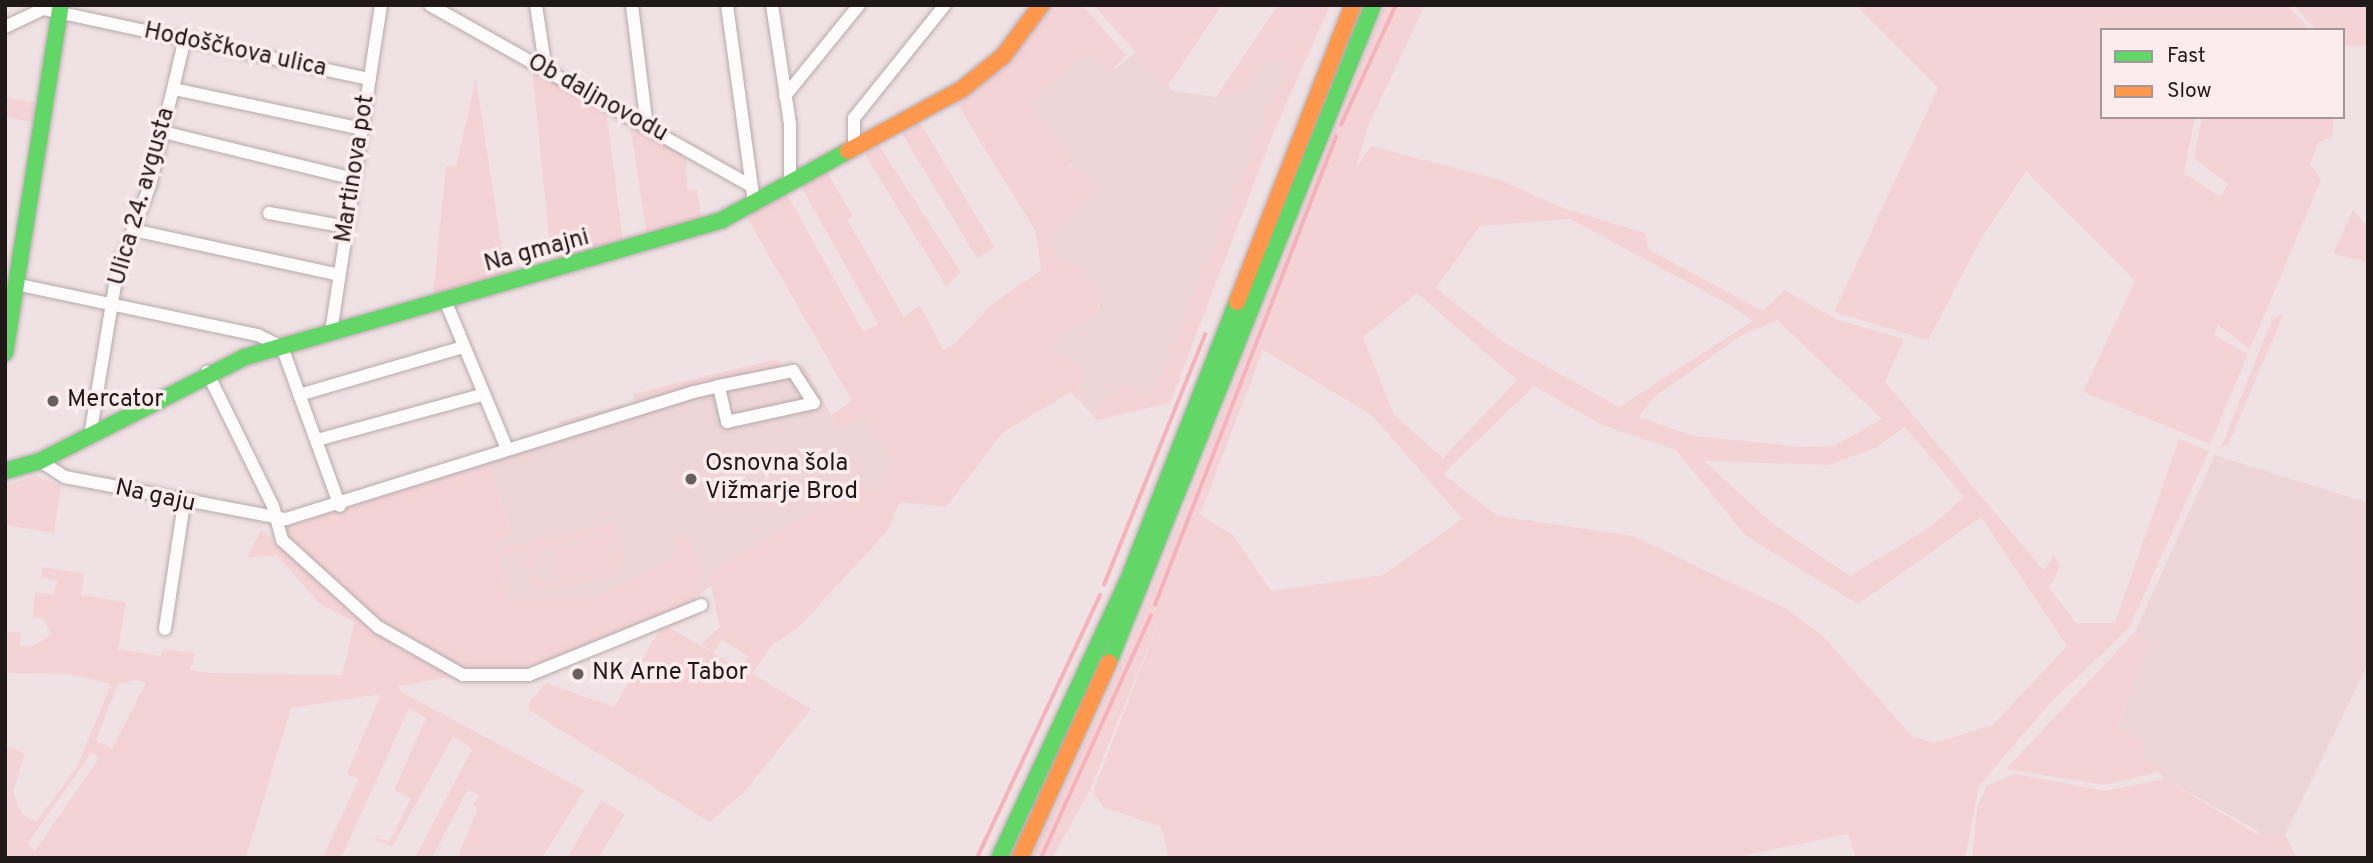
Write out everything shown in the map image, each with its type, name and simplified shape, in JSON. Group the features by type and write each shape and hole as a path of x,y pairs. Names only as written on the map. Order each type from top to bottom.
{"main road":[{"name":"Na gmajni","path":"5,471 40,461 207,372 331,332 677,238 754,201 988,70 1041,5"},
{"path":"999,858 1132,569 1353,5"},
{"path":"1020,858 1153,566 1373,5"},
{"path":"5,353 60,9"}],"street":[{"name":"Martinova pot","path":"331,332 381,5"},
{"path":"536,5 546,71"},
{"path":"632,5 647,127"},
{"path":"727,5 748,184 754,201"},
{"path":"772,5 785,96 790,180"},
{"path":"785,96 859,5"},
{"path":"854,143 854,118 945,5"},
{"name":"Ob daljnovodu","path":"435,7 748,184"},
{"name":"Hodoščkova ulica","path":"5,27 35,10 60,9 184,42 370,79"},
{"name":"Ulica 24. avgusta","path":"90,436 113,304 163,132 184,42"},
{"path":"174,89 362,129"},
{"path":"163,132 354,179"},
{"path":"269,213 347,227"},
{"path":"133,230 339,275"},
{"path":"15,284 258,335 282,347 340,506"},
{"path":"445,300 482,395 507,449"},
{"path":"299,395 463,347"},
{"name":"Na gaju","path":"40,461 65,478 274,520 340,506 507,449 719,386 793,371 814,403 727,422 719,386"},
{"path":"207,372 274,506 274,520 282,540 378,627 474,679 529,675 701,605"},
{"path":"317,440 482,395"},
{"path":"165,629 184,503"}],"shaded area":[{"path":"1046,5 1082,5 1126,55 1111,72 1089,49 1027,103 1072,160 1068,164 1095,186 1044,241 1058,261 1077,266 1102,298 1093,315 1065,330 1050,348 1078,365 1080,399 1093,413 1125,382 1137,395 1158,386 1289,59 1260,62 1241,94 1216,97 1278,5 1330,5 1274,131 1170,403 1097,420 1071,392 1002,433 946,507 900,502 888,530 798,628 772,645 752,674 811,709 744,792 710,822 541,718 528,709 531,700 546,683 614,707 663,624 748,673 741,668 748,656 722,640 713,652 701,644 720,627 711,586 720,567 850,491 865,485 878,492 894,468 868,416 837,427 831,415 852,401 744,212 784,189 863,331 878,324 798,181 823,166 853,216 847,220 904,317 920,305 943,350 955,343 991,305 1041,270 1036,232 954,99"},
{"path":"1094,5 1222,5 1167,87"},
{"path":"1385,5 1425,5 1368,126 1356,168 1371,146 1500,180 1563,208 1645,233 1649,250 1763,311 1784,290 1838,320 1904,339 1885,382 2044,571 2054,554 2060,567 2049,588 2076,623 2115,623 2179,439 2209,451 2129,628 2048,705 1979,786 1965,858 1856,858 1848,834 1732,858 1169,858 1161,827 1103,807 1093,792 1163,611 1089,792 1052,858 1032,858 1126,654","holes":["1570,219 1730,305 1753,321 1619,407 1506,344 1436,288 1480,226","1417,293 1517,380 1443,458 1394,415 1363,337","1777,320 1882,419 1834,446 1801,447 1694,436 1639,417 1653,398 1739,337","1263,350 1372,415 1462,519 1383,575 1271,591 1233,535 1200,515","1534,386 1600,424 1676,450 1746,536 1858,604 1981,517 2067,646 1993,725 1934,743 1912,736 1823,636 1787,609 1633,536 1498,516 1443,474","1905,427 1964,497 1929,528 1850,576 1773,524 1704,461 1829,465 1875,448"]},
{"path":"1856,5 2287,5 2308,28 2100,28 2100,119 2195,119 2184,173 2220,197 2228,184 2194,158 2202,119 2334,119 2332,137 2319,142 2310,164 2321,180 2250,349 2218,325 2214,335 2248,354 2210,444 2083,392 2135,281 2026,171 1981,239 1928,340 1834,312 1938,88"},
{"path":"2294,5 2368,5 2368,46 2345,46 2345,28 2314,28"},
{"path":"1090,48 1111,72 1136,52 1173,91 1216,97 1241,94 1260,62 1289,59 1158,386 1137,395 1125,382 1093,413 1080,399 1078,365 1050,348 1065,330 1100,307 1096,292 1077,266 1058,261 1044,241 1080,177 1026,103"},
{"path":"532,68 606,110 624,248 552,267"},
{"path":"476,78 506,278 433,296 446,166 456,166"},
{"path":"5,97 35,103 32,122 5,117"},
{"path":"916,116 995,247 977,258 898,127"},
{"path":"630,124 686,154 687,190 697,190 702,223 648,242"},
{"path":"874,138 961,272 946,286 859,145"},
{"path":"2353,210 2367,226 2368,263 2333,253"},
{"path":"2284,313 2228,445 2221,448 2272,319"},
{"path":"777,359 783,369 652,397 649,390"},
{"name":"Osnovna šola Vižmarje Brod","path":"804,365 837,427 868,415 894,468 877,493 767,545 697,596 682,556 598,597 507,600 496,542 511,532 488,463 564,437 559,421 635,402 633,394 649,390 653,397"},
{"path":"2215,455 2368,503 2368,664 2285,835 2271,838 2165,779 2117,729 2148,642 2135,632"},
{"path":"488,463 511,533 496,542 507,600 598,597 677,557 675,540 685,533 703,575 687,620 672,626 661,620 526,668 474,675 381,626 280,529"},
{"path":"36,476 61,486 54,533 5,525 5,486"},
{"path":"616,523 612,532 625,557 611,576 542,590 525,571 528,551 504,555 503,548","holes":["596,535 617,545 610,570 551,584 532,573 539,550"]},
{"path":"261,530 359,612 455,676 399,686 400,691 584,790 542,858 457,858 478,808 473,805 479,796 468,789 432,858 415,858 472,749 453,737 392,847 371,838 390,841 411,798 394,790 426,718 409,708 341,858 308,858 323,857 359,779 347,774 381,694 291,708 246,858 6,858 5,746 25,753 13,792 22,814 36,822 77,767 111,684 68,674 5,673 5,631 21,633 20,645 30,647 51,635 44,619 33,617 35,592 54,595 57,581 41,577 43,567 84,573 81,595 126,602 118,649 161,656 163,649 196,653 190,670 210,673 342,675 355,622 320,604 277,555 247,558","holes":["135,680 146,682 112,749 96,740 118,684","92,752 99,758 35,851 28,843"]},
{"path":"605,537 612,567 559,579 552,549"},
{"path":"2135,632 2148,642 2117,728 2146,745 2142,754 2159,772 2105,785 2006,769"},
{"path":"2016,774 2104,791 2165,779 2255,833 2285,835 2297,858 1972,858 1977,808 1987,785"},
{"path":"601,800 625,814 618,826 598,858 567,858"}],"waterway":[{"path":"1341,125 1396,5"},
{"path":"1155,605 1336,137"},
{"path":"1104,585 1205,335"},
{"path":"977,858 1100,595"},
{"path":"1041,858 1151,616"}],"traffic: fast":[{"path":"5,353 61,5"},
{"path":"1109,662 1373,5"},
{"path":"5,471 40,461 245,357 722,220 848,151"},
{"path":"999,858 1128,580 1237,302"}],"traffic: slow":[{"path":"848,151 962,89 1003,56 1041,5"},
{"path":"1237,302 1353,5"},
{"path":"1020,858 1109,662"}],"place":[{"name":"Mercator","path":"53,401"},
{"name":"Osnovna šola Vižmarje Brod","path":"691,479"},
{"name":"NK Arne Tabor","path":"578,674"}]}
